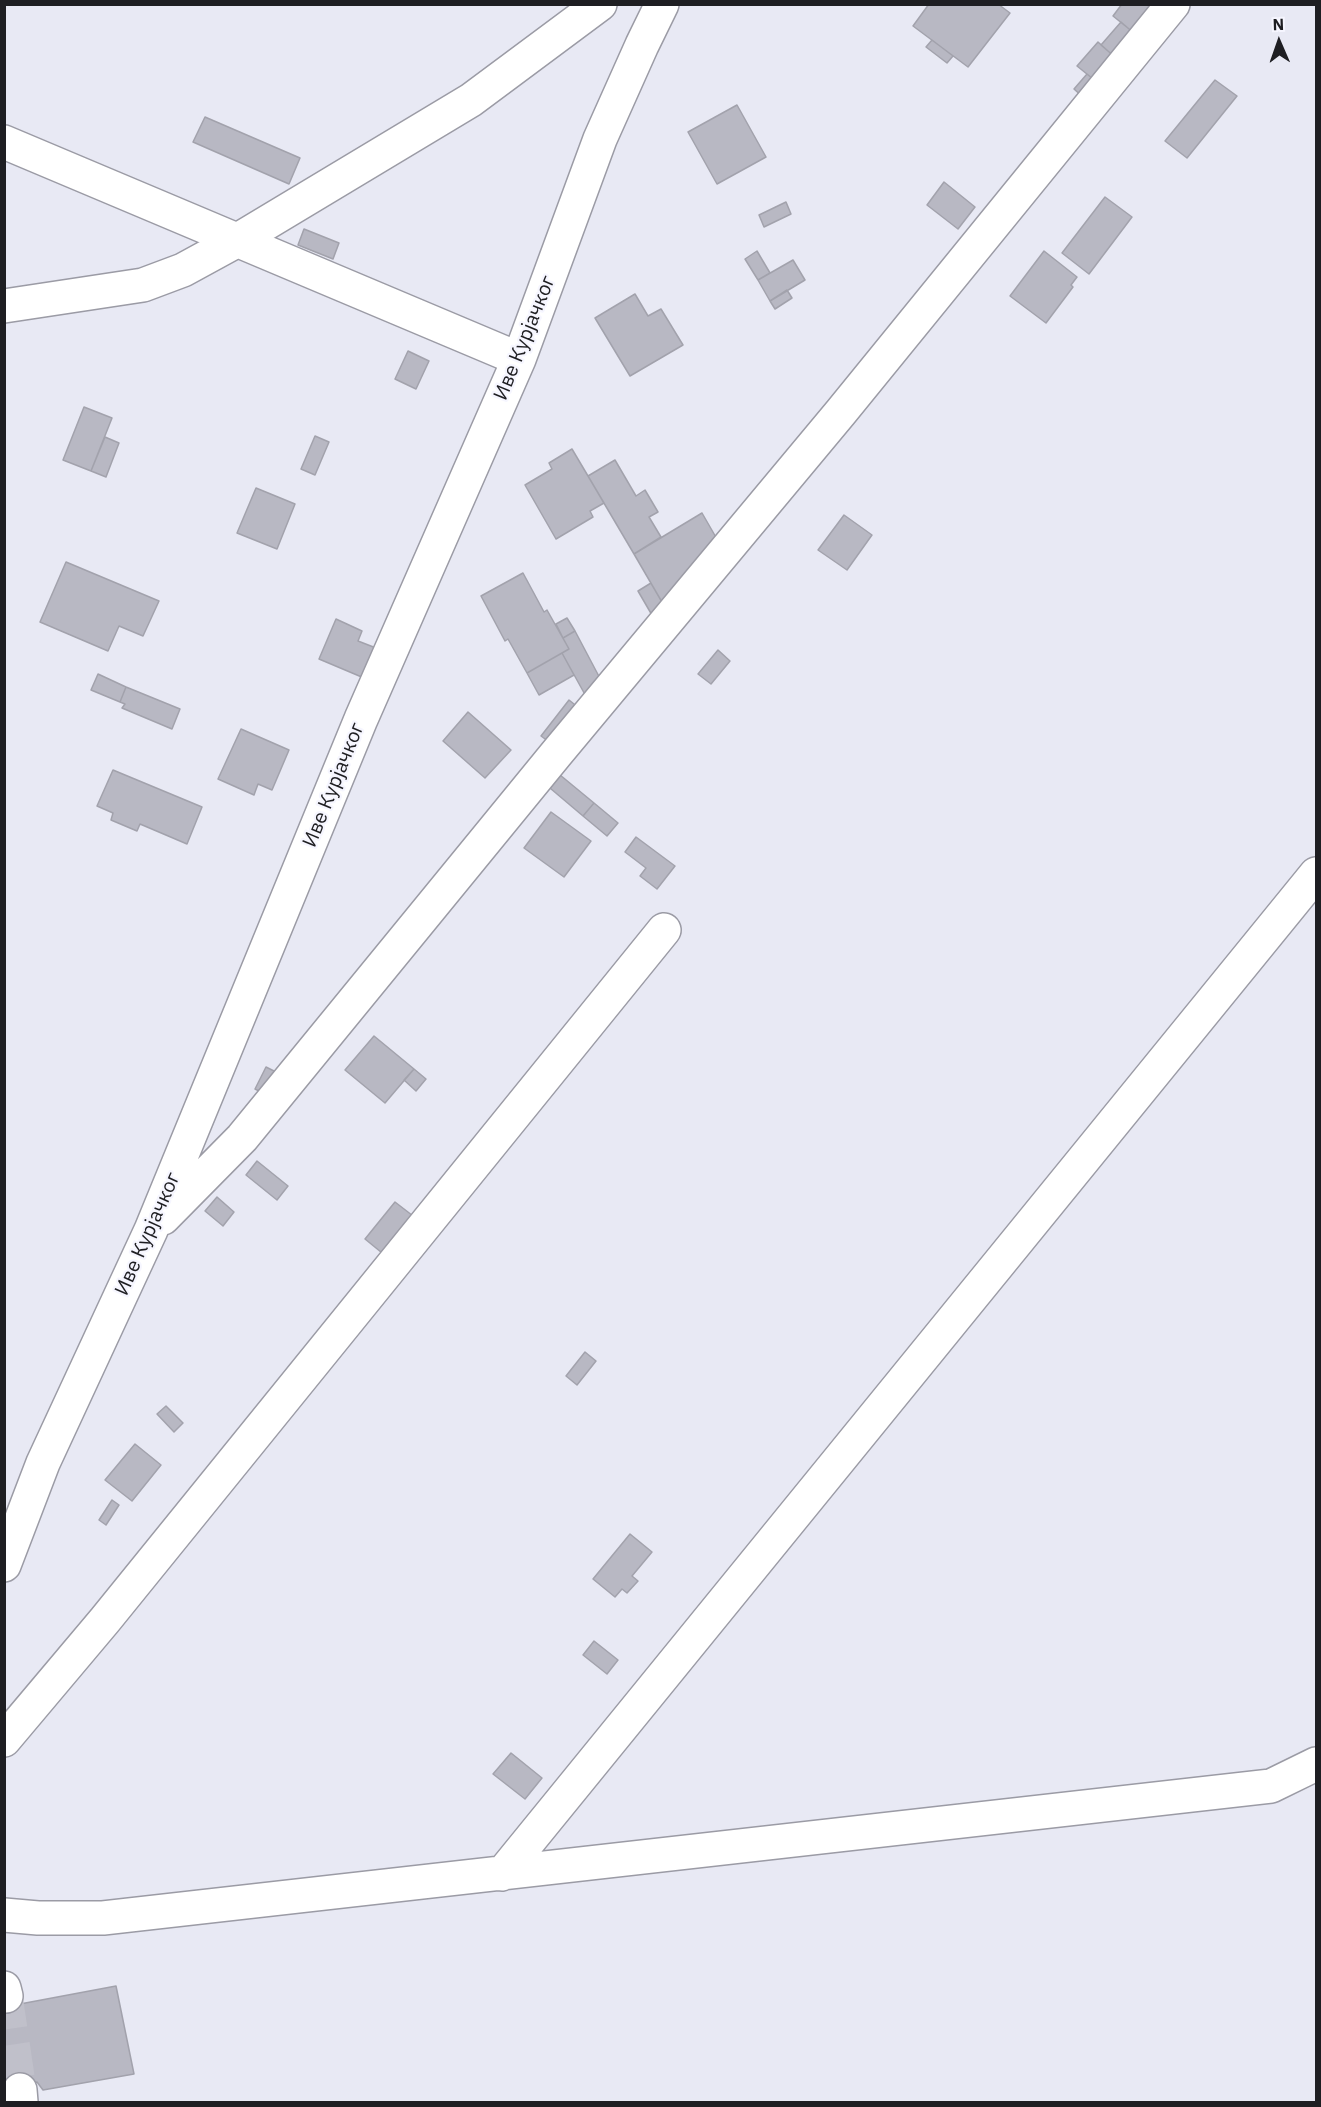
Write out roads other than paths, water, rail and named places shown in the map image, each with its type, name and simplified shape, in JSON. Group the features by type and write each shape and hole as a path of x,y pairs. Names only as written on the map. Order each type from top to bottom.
{"street":[{"path":"4,306 143,285 183,270 238,240 471,100 600,4"},
{"name":"Иве Курјачког","path":"4,1565 44,1463 152,1230 361,719 519,359 600,139 662,4"},
{"path":"152,1230 242,1138 556,754 849,403 1173,4"},
{"path":"4,142 519,359"},
{"path":"502,1874 1317,874"},
{"path":"4,1740 105,1620 664,930"},
{"path":"4,1915 38,1918 103,1918 1271,1786 1317,1764"}],"tunnel":[{"path":"6,1996 20,2090"}]}
